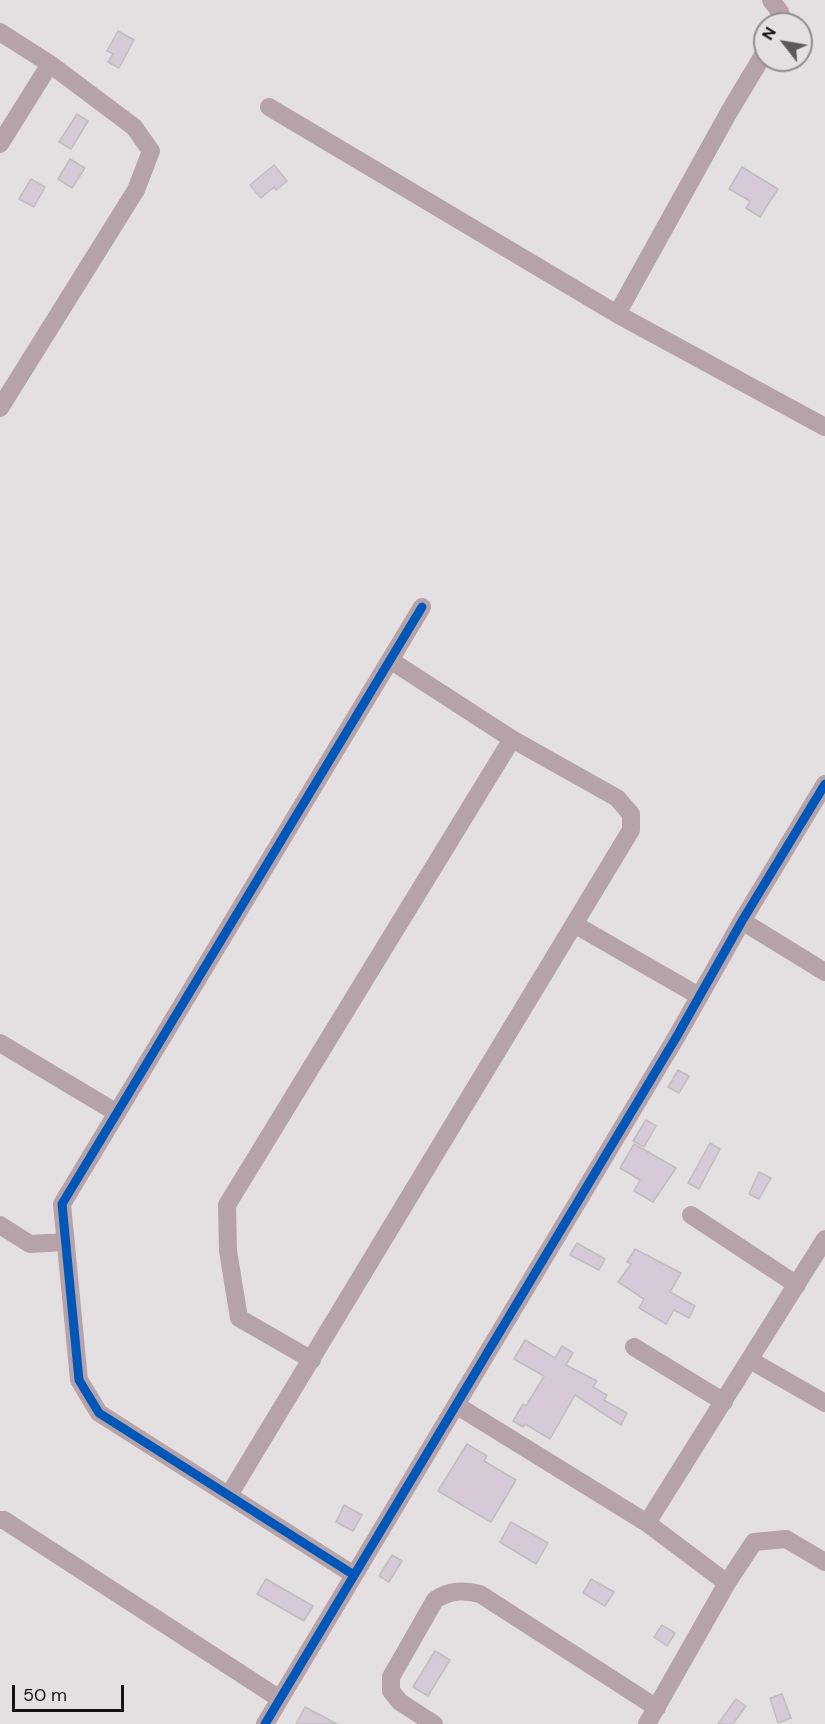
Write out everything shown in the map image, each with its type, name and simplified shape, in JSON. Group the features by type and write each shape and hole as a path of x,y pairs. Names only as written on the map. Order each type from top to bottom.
{"street":[{"path":"0,32 50,64 134,127 151,151 136,190 0,408"},
{"path":"0,144 50,64"},
{"path":"618,314 753,72"},
{"path":"269,107 618,314 825,427"},
{"path":"354,1575 99,1413 79,1380 62,1204 422,607"},
{"path":"229,1495 631,830 631,814 617,798 512,739 390,660"},
{"path":"312,1360 239,1318 228,1251 227,1205 512,739"},
{"path":"265,1724 825,784"},
{"path":"742,921 825,972"},
{"path":"574,924 699,996"},
{"path":"0,1043 117,1113"},
{"path":"691,1215 797,1285"},
{"path":"0,1225 30,1244 66,1242"},
{"path":"646,1523 825,1239"},
{"path":"634,1347 724,1402"},
{"path":"750,1360 825,1403"},
{"path":"456,1405 646,1523 727,1583"},
{"path":"0,1520 4,1520 280,1699"},
{"path":"647,1724 727,1583 754,1542 786,1539 825,1562"},
{"path":"434,1724 400,1702 391,1691 391,1677 435,1600 445,1593 463,1590 480,1594 657,1708"}],"building":[{"path":"118,31 134,40 119,68 108,62 113,54 107,51"},
{"path":"77,114 88,121 71,149 59,142"},
{"path":"70,159 85,168 72,188 58,179"},
{"path":"274,165 287,181 276,190 274,187 261,198 250,185"},
{"path":"742,167 778,189 760,217 746,208 750,201 729,189"},
{"path":"31,179 45,187 34,207 19,199"},
{"path":"678,1070 689,1076 679,1093 668,1087"},
{"path":"646,1120 656,1126 644,1147 633,1141"},
{"path":"710,1143 720,1149 699,1189 688,1183"},
{"path":"634,1144 676,1168 653,1202 634,1191 640,1180 620,1168"},
{"path":"759,1172 771,1178 759,1199 749,1194"},
{"path":"577,1243 605,1259 599,1270 570,1255"},
{"path":"635,1249 681,1273 670,1292 695,1306 689,1318 674,1310 666,1324 639,1308 644,1299 618,1282 631,1264 627,1262"},
{"path":"525,1340 555,1358 562,1346 573,1353 566,1365 597,1381 593,1387 607,1395 604,1400 627,1413 621,1425 575,1395 550,1439 525,1424 523,1427 513,1421 523,1404 526,1406 544,1376 514,1359"},
{"path":"467,1444 487,1456 484,1461 516,1480 491,1522 438,1491"},
{"path":"344,1505 362,1515 353,1531 336,1522"},
{"path":"511,1522 548,1543 536,1564 500,1542"},
{"path":"392,1555 402,1561 389,1582 379,1576"},
{"path":"266,1579 313,1606 304,1621 257,1594"},
{"path":"591,1579 614,1592 605,1606 583,1593"},
{"path":"662,1625 675,1633 667,1646 654,1637"},
{"path":"435,1651 450,1660 428,1696 413,1687"},
{"path":"782,1694 791,1718 778,1723 770,1698"},
{"path":"736,1699 746,1706 733,1724 718,1724"},
{"path":"305,1707 337,1724 296,1724"}],"cycle path":[{"path":"354,1575 99,1413 79,1380 62,1204 422,607"},
{"path":"265,1724 677,1036 742,921 825,784"}]}
